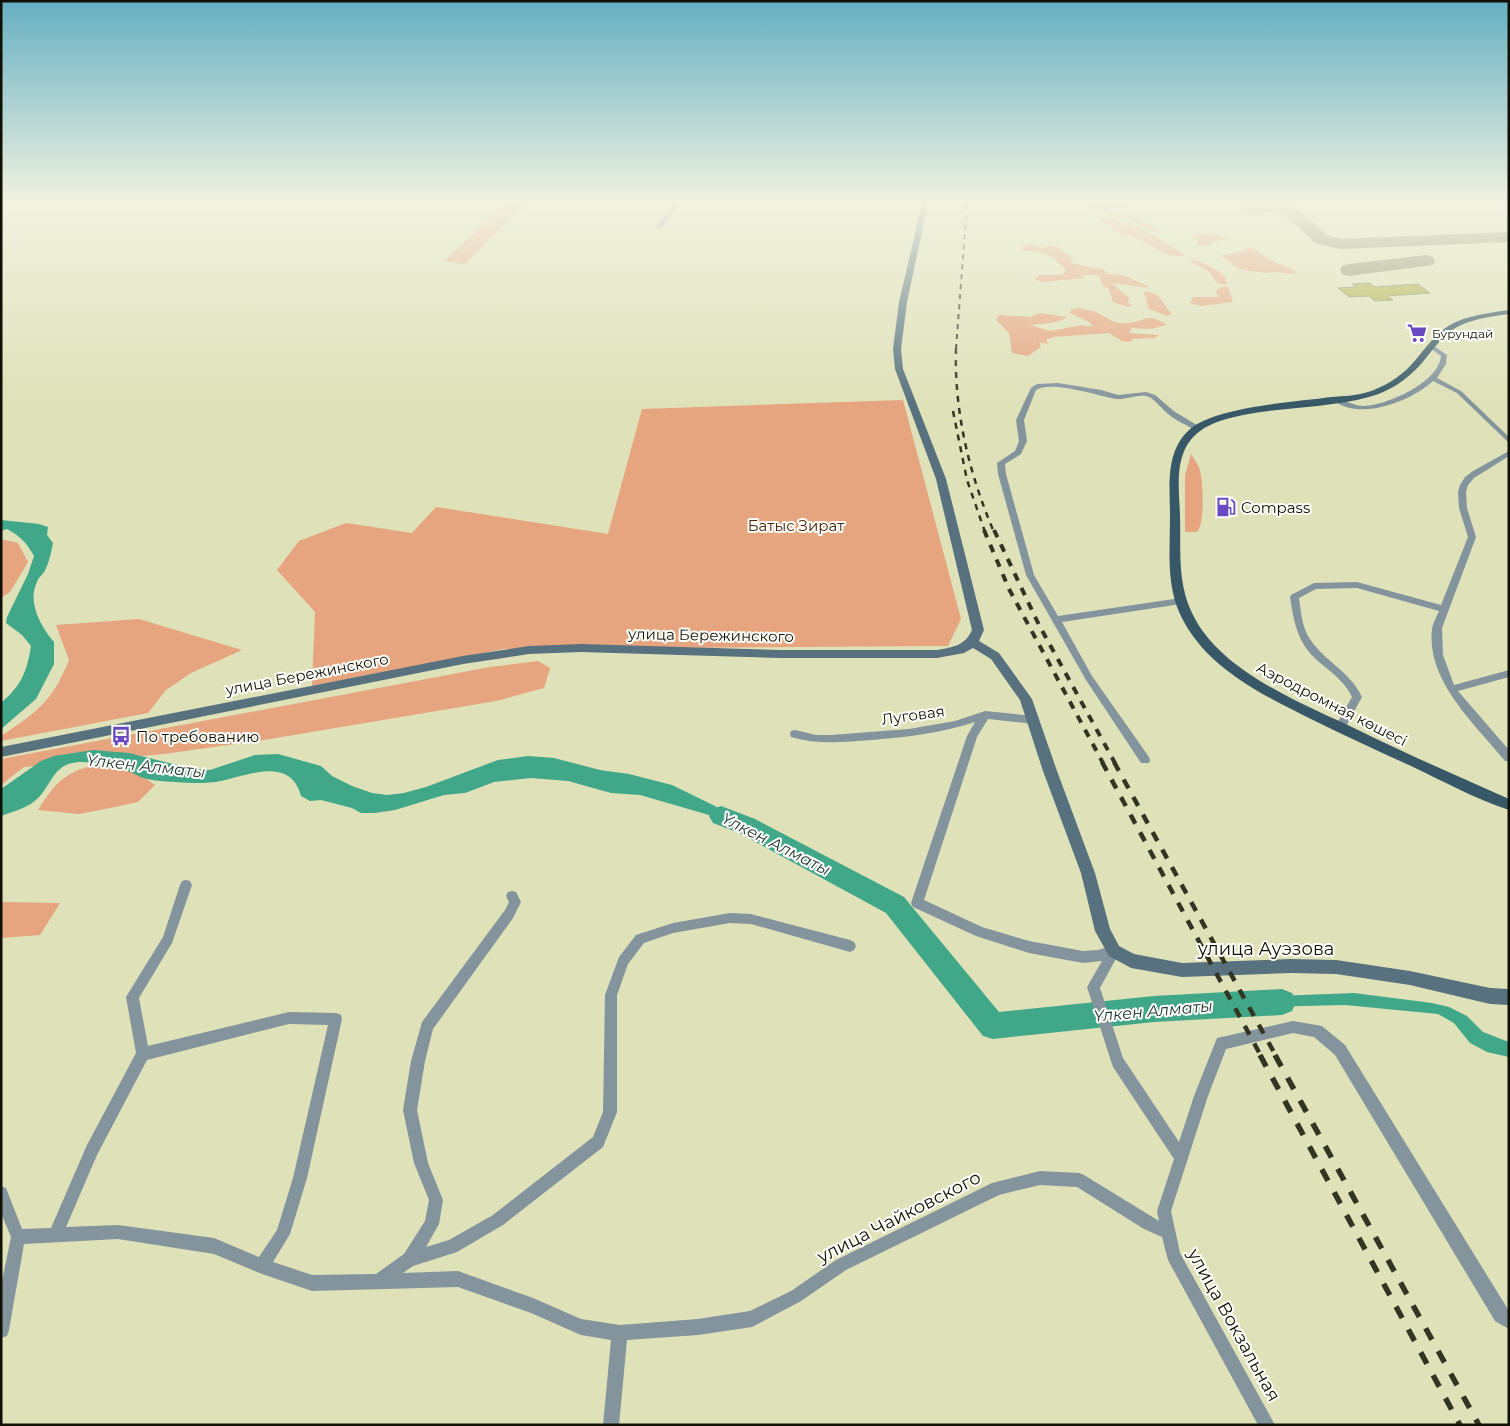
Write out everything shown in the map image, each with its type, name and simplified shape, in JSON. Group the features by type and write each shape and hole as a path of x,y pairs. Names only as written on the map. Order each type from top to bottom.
{"main road":[{"path":"910,271 903,302 897,348 898,369 927,438 941,479 978,630 973,642 995,656 1026,698 1050,771 1088,873 1103,931 1114,951"},
{"name":"Аэродромная көшесі","path":"1508,804 1340,727 1264,688 1238,672 1203,640 1188,618 1176,584 1175,466 1182,446 1198,428 1237,414 1338,401 1368,395 1384,389 1410,372 1431,346 1451,328 1469,320 1509,312"},
{"name":"улица Бережинского","path":"1,752 443,664 529,650 581,648 780,654 937,654 960,650 973,642"},
{"name":"улица Ауэзова","path":"1114,951 1131,961 1149,966 1182,970 1291,966 1336,967 1410,978 1490,996 1509,997"}],"street":[{"path":"1338,401 1353,406 1373,407 1422,388 1445,362 1444,355 1431,346"},
{"path":"1432,378 1458,392 1509,441"},
{"path":"1145,760 1089,678 1030,575 1001,463 1018,452 1023,441 1020,420 1036,386 1051,385 1101,392 1118,397 1146,394 1153,396 1172,414 1198,428"},
{"path":"1509,453 1468,479 1462,498 1472,536 1438,628 1438,655 1451,689 1509,758"},
{"path":"1340,727 1357,697 1354,686 1308,643 1299,624 1294,597 1314,586 1357,585 1444,609"},
{"path":"1055,620 1181,601"},
{"path":"1451,689 1509,673"},
{"path":"984,715 972,736 917,903 980,932 1029,946 1083,957 1098,956 1114,951"},
{"name":"Луговая","path":"795,734 816,739 830,739 909,733 955,725 984,715 1034,720"},
{"path":"55,1235 92,1150 143,1054 132,996 168,939 186,886"},
{"path":"409,1260 432,1224 436,1200 421,1163 410,1110 422,1044 428,1026 509,914 515,902 512,896"},
{"path":"381,1280 409,1260 452,1247 498,1220 598,1142 610,1112 611,995 623,962 640,939 673,928 730,918 751,919 850,946"},
{"path":"1114,951 1093,987 1118,1062 1181,1158"},
{"path":"143,1054 289,1018 336,1019 297,1187 283,1234 262,1266"},
{"name":"улица Вокзальная","path":"1267,1425 1173,1255 1164,1211 1201,1096 1222,1043 1293,1027 1317,1032 1340,1050 1501,1314 1509,1321"},
{"name":"улица Чайковского","path":"18,1237 118,1232 214,1246 262,1266 312,1282 458,1279 533,1306 581,1327 620,1333 698,1327 752,1319 796,1296 841,1265 997,1188 1040,1178 1079,1180 1149,1224 1168,1232"},
{"path":"1,1193 18,1237 1,1330"},
{"path":"611,1425 620,1333"}],"green space":[{"path":"1066,271 1104,271 1106,274 1123,275 1148,286 1148,288 1112,283 1129,298 1128,303 1132,305 1129,307 1113,302 1108,288 1102,285 1098,275 1079,275 1085,278 1044,282 1035,280 1039,275 1062,275"},
{"path":"1207,271 1217,271 1225,277 1227,284 1218,283"},
{"path":"1247,271 1297,272 1291,274"},
{"path":"1221,287 1228,287 1233,302 1201,306 1190,302 1194,297 1218,297 1216,291"},
{"path":"1144,292 1157,295 1172,314 1167,316 1149,309"},
{"path":"1079,308 1096,312 1119,323 1153,318 1167,325 1150,329 1132,328 1129,333 1159,335 1155,338 1132,339 1131,342 1122,341 1109,333 1053,337 1046,340 1048,344 1039,342 1041,347 1028,356 1012,353 1009,333 996,320 999,315 1031,317 1040,313 1067,317 1053,323 1030,325 1050,331 1082,325 1093,327 1089,322 1070,313 1071,310"},
{"name":"Батыс Зират","path":"903,400 961,619 948,646 504,649 312,686 315,612 277,570 299,541 346,523 412,533 436,507 608,534 642,409"},
{"path":"1191,454 1198,464 1203,503 1200,528 1197,532 1185,532 1185,475"},
{"path":"1,539 18,543 28,562 10,592 1,598"},
{"path":"139,619 242,650 191,673 166,690 148,713 1,741 1,736 42,705 50,696 63,674 69,660 56,625"},
{"path":"538,661 550,668 544,688 496,701 264,740 164,754 24,767 1,785 1,759 490,667"},
{"path":"102,763 135,771 155,785 138,802 110,808 79,814 38,810 51,791 64,778 80,769"},
{"path":"1,902 60,903 40,935 1,938"}],"water":[{"path":"1,520 39,524 48,527 47,535 53,543 50,558 34,590 34,598 40,622 54,642 54,664 36,699 1,729 1,703 14,691 22,678 31,646 22,635 6,623 7,617 28,574 34,556 23,540 16,534 7,529 1,531"},
{"path":"93,750 129,753 193,769 210,770 255,755 278,754 321,766 332,776 352,786 372,793 387,795 426,787 498,760 528,756 554,758 672,785 715,806 747,826 640,795 611,793 568,781 531,778 494,782 465,793 444,795 395,810 361,813 352,808 321,800 310,801 301,796 295,783 287,775 277,772 265,771 216,782 193,783 147,779 122,769 86,762 72,763 61,768 35,801 21,809 1,816 1,789 41,761 54,756"},
{"path":"1354,993 1449,1007 1467,1016 1483,1032 1509,1042 1509,1057 1487,1052 1470,1043 1454,1023 1438,1014 1345,1005 1255,1007 1250,997"}],"building":[{"path":"1370,283 1375,287 1418,284 1430,293 1387,296 1393,300 1375,301 1369,296 1349,297 1338,288 1357,287 1352,284"}],"waterway":[{"name":"Үлкен Алматы","path":"721,816 747,826 895,905 993,1026 1154,1009 1282,1002"}],"railway":[{"path":"956,349 962,271"},
{"path":"956,349 958,395 965,442 977,488 994,532"},
{"path":"953,411 967,480 985,532"},
{"path":"984,530 1009,589 1103,763"},
{"path":"994,530 1039,625 1115,763"},
{"path":"1102,762 1261,1056"},
{"path":"1114,762 1276,1056"},
{"path":"1260,1055 1460,1425"},
{"path":"1275,1055 1479,1425"}],"place":[{"name":"Бурундай","path":"1417,333"},
{"name":"Compass","path":"1226,507"},
{"name":"По требованию","path":"121,736"}]}
